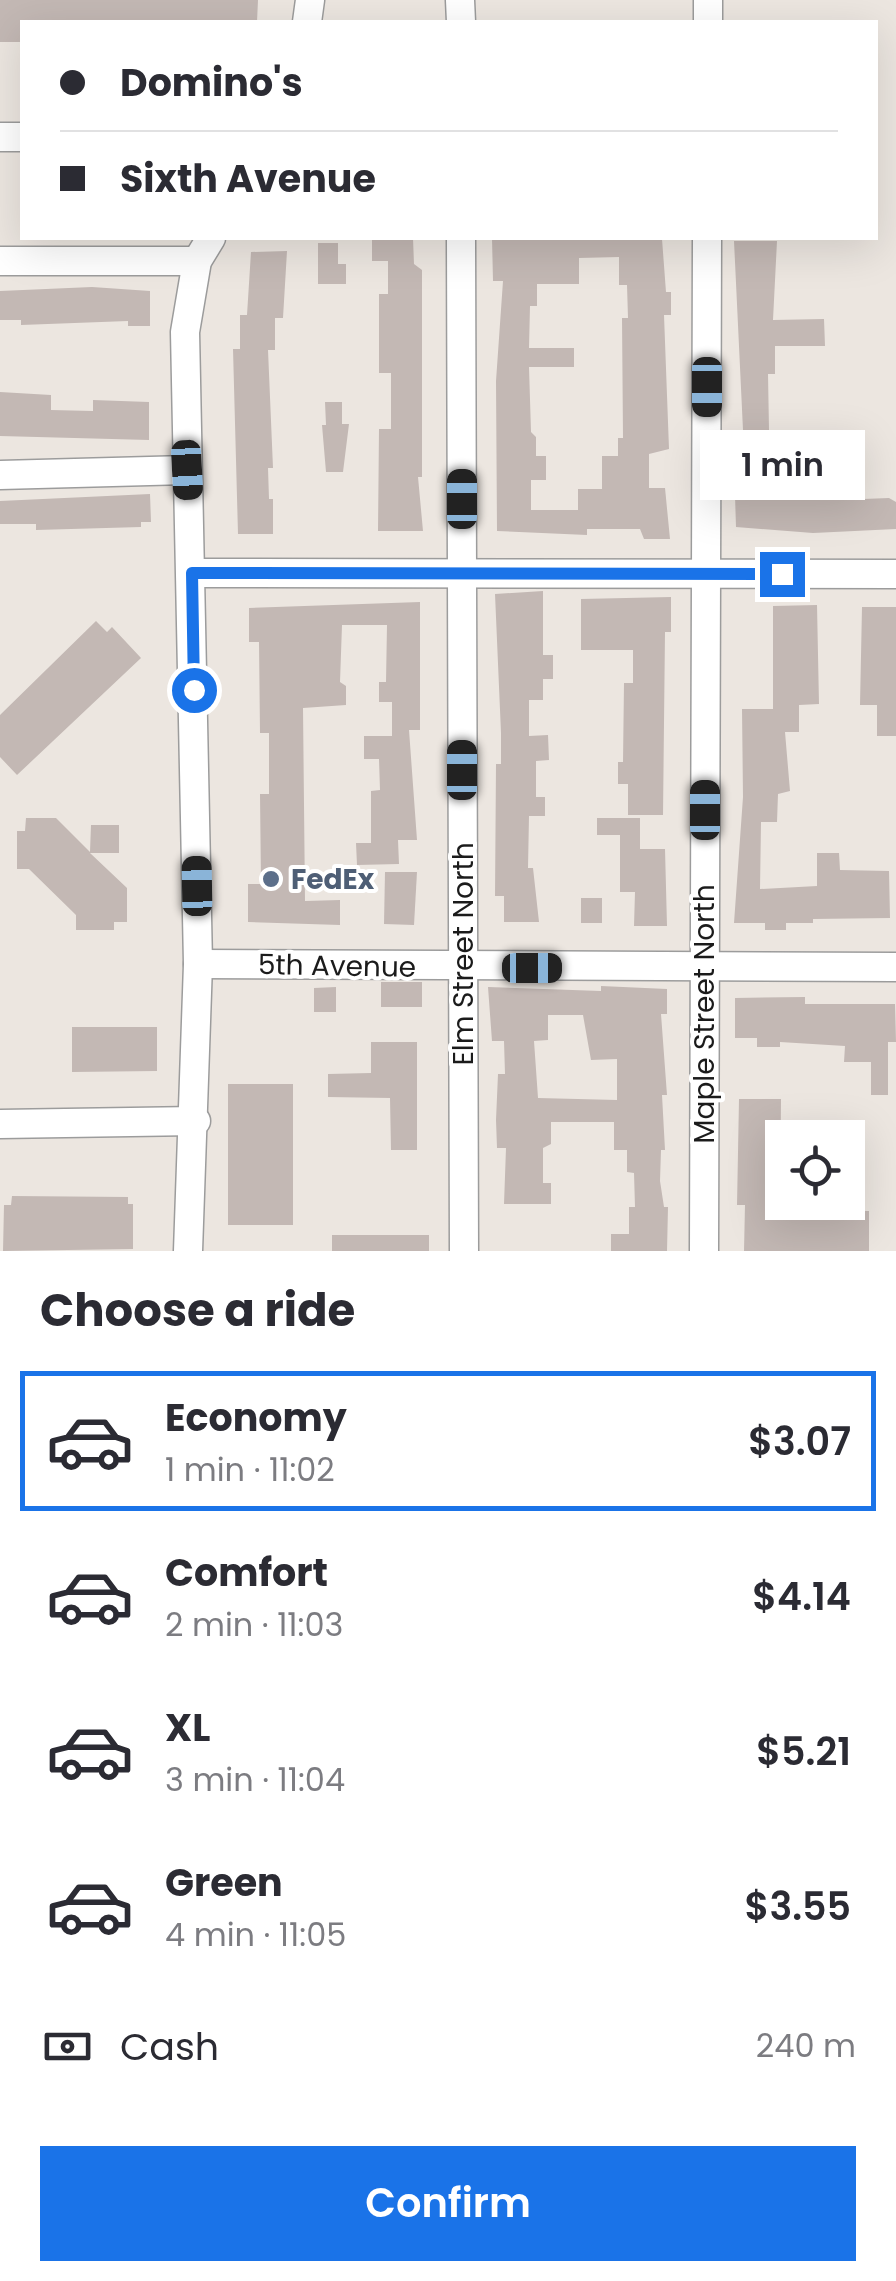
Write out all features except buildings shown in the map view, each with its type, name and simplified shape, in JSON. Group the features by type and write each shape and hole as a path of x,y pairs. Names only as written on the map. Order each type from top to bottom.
{"street":[{"name":"Elm Street North","path":"461,240 464,1251"},
{"name":"Maple Street North","path":"704,1251 707,240"},
{"path":"0,261 204,249 185,332 198,964 196,1121 188,1251"},
{"path":"0,474 187,470"},
{"path":"192,573 896,574"},
{"name":"5th Avenue","path":"198,964 896,968"},
{"path":"0,1124 196,1121"}],"place":[{"name":"FedEx","path":"271,879"}],"route":[{"path":"194,690 192,573 782,574"}]}
